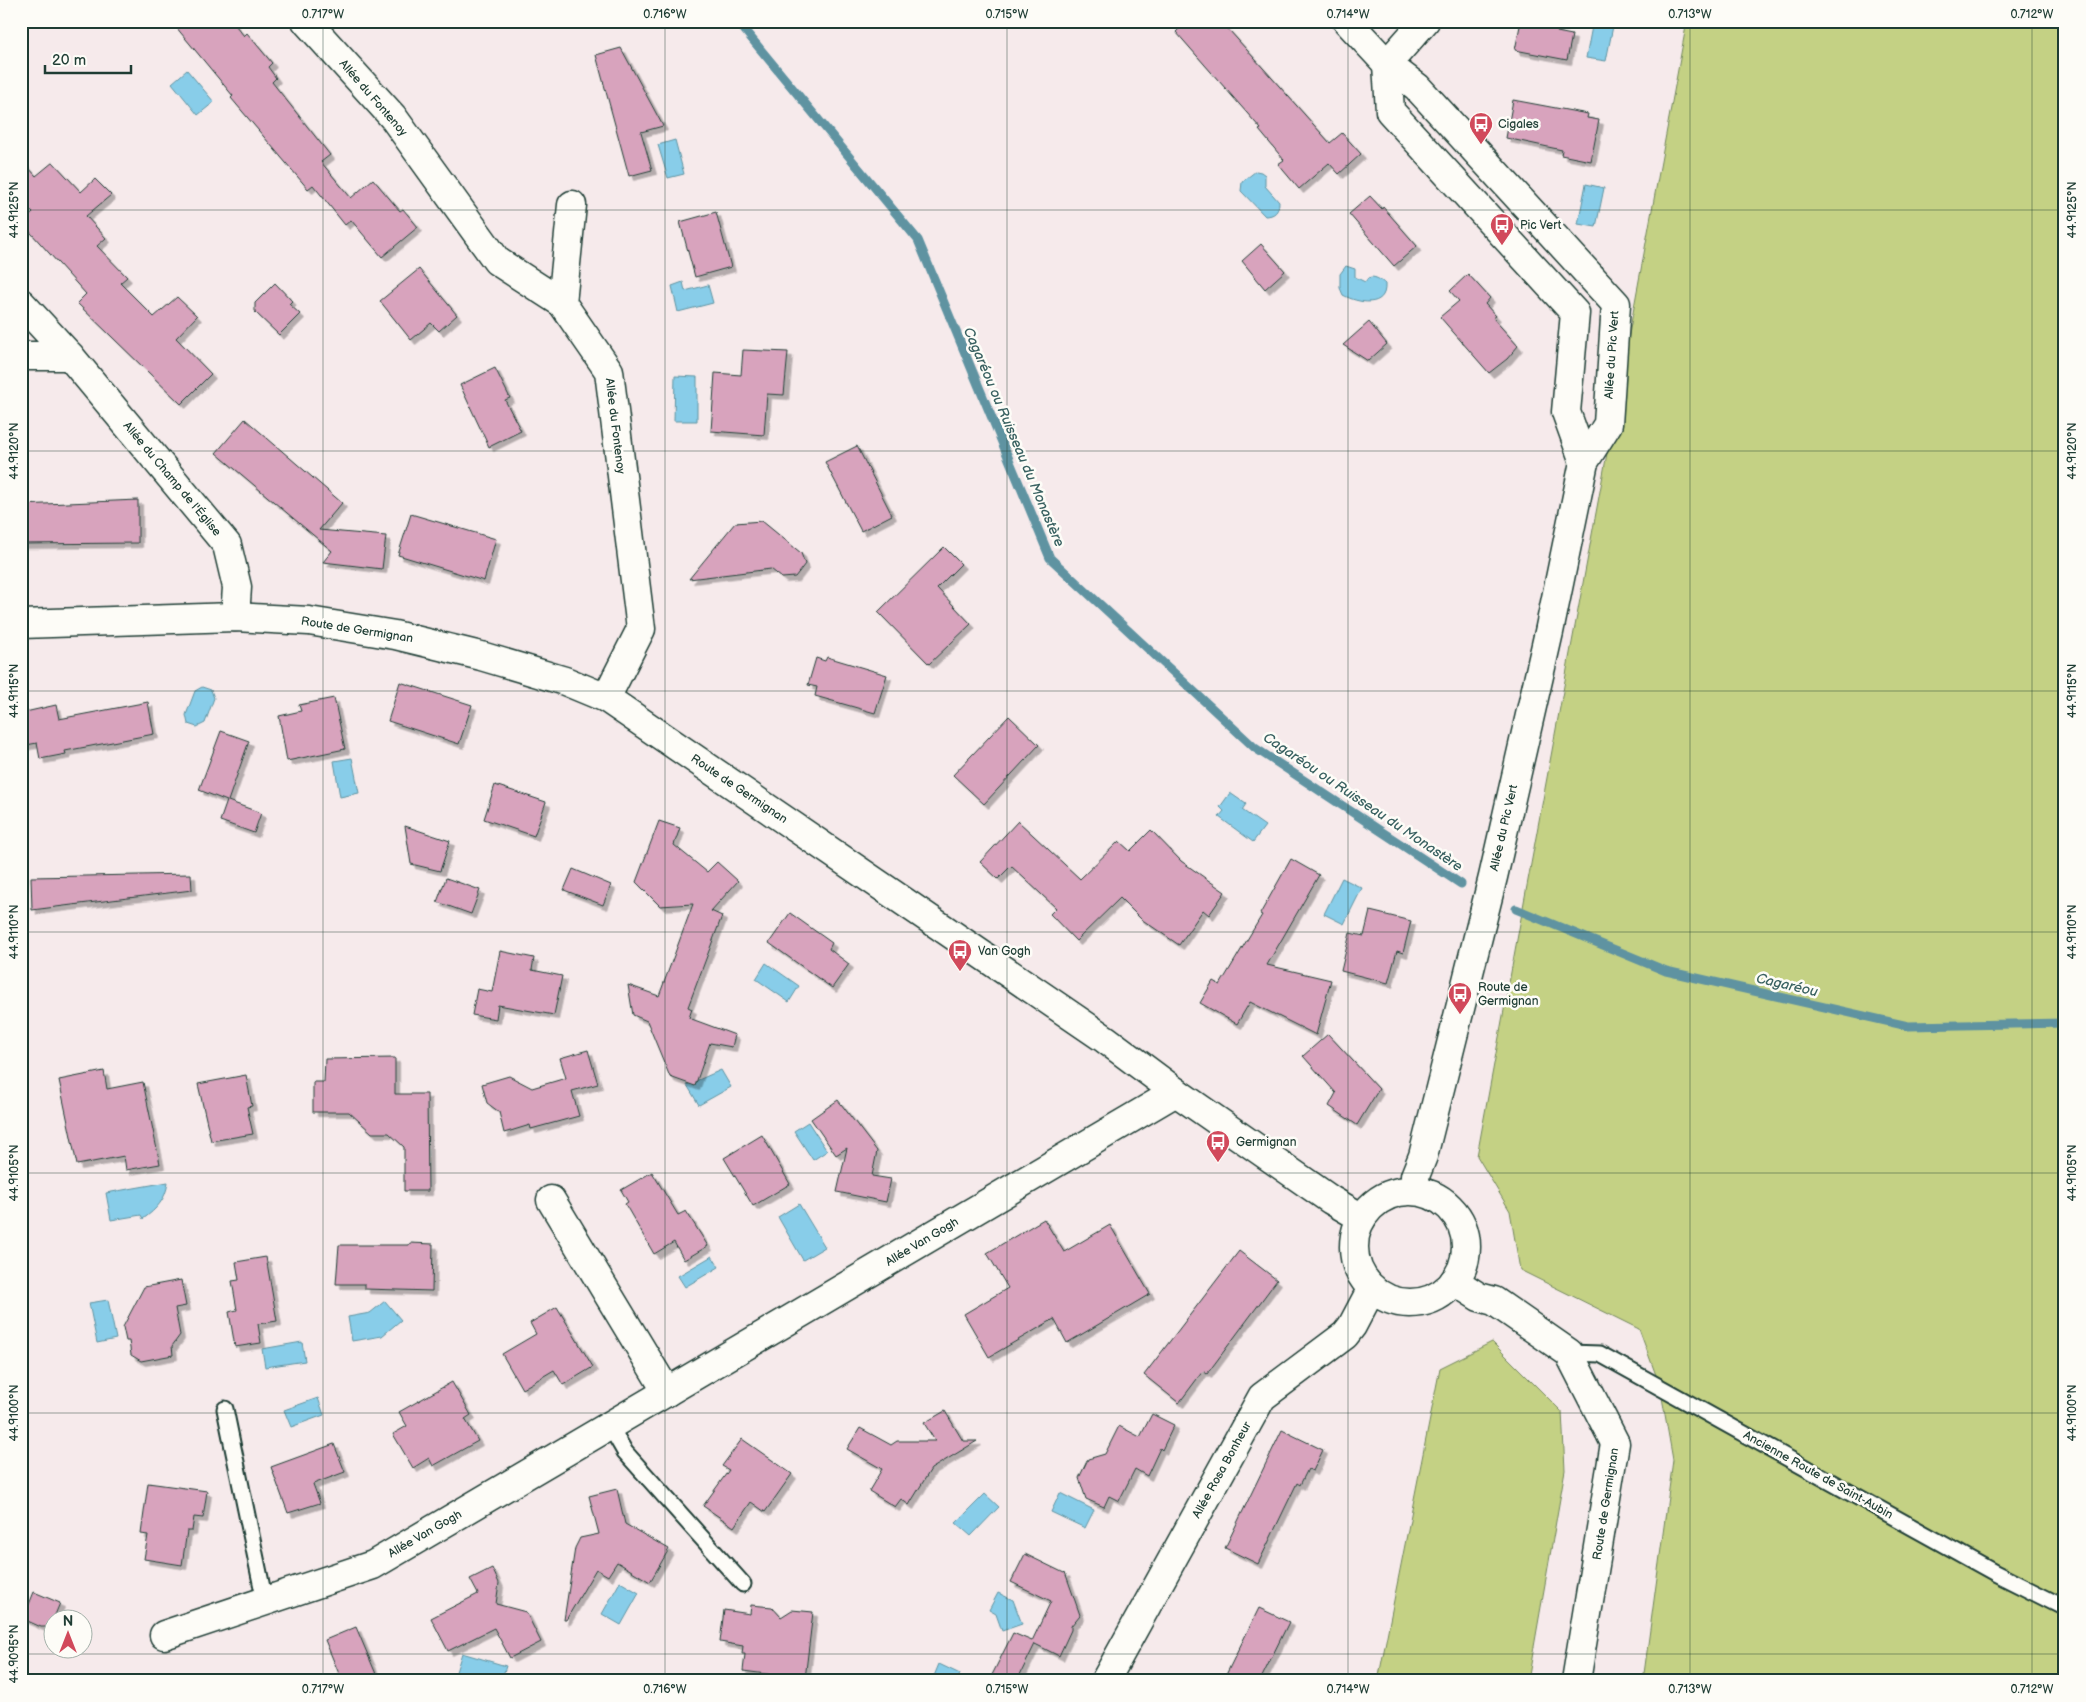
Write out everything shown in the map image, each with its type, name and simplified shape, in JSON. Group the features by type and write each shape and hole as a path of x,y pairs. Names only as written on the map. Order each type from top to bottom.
{"street":[{"name":"Allée du Fontenoy","path":"306,21 393,117 497,261 562,302 608,371 641,629 606,698"},
{"name":"Allée du Pic Vert","path":"1348,21 1387,64 1417,88 1616,304 1608,424 1584,462 1549,632 1493,877 1423,1156 1416,1176 1416,1191"},
{"path":"1425,21 1387,64 1390,111 1575,313 1566,412 1584,462"},
{"path":"562,302 572,205"},
{"name":"Allée du Champ de l'Église","path":"21,303 70,356 227,545 237,587 235,617"},
{"path":"21,356 70,356"},
{"name":"Route de Germignan","path":"21,624 235,617 309,621 395,635 481,656 565,681 606,698 1105,1039 1176,1092 1331,1200 1362,1218"},
{"name":"Allée Van Gogh","path":"164,1635 373,1565 1176,1092"},
{"path":"1416,1191 1432,1195 1446,1204 1458,1217 1464,1233 1466,1250 1463,1266 1454,1281 1441,1294 1424,1301 1406,1303 1388,1298 1372,1288 1361,1273 1355,1255 1355,1236 1362,1218 1372,1206 1385,1197 1400,1192 1416,1191"},
{"path":"551,1200 667,1392"},
{"name":"Route de Germignan","path":"1454,1281 1479,1297 1494,1301 1569,1353 1616,1443 1576,1681"},
{"name":"Allée Rosa Bonheur","path":"1105,1681 1262,1397 1345,1335 1352,1326 1372,1288"}],"lane":[{"name":"Ancienne Route de Saint-Aubin","path":"1569,1353 1600,1354 1995,1573 2065,1608"},
{"path":"225,1409 265,1602"},
{"path":"610,1426 625,1452 742,1584"}],"green space":[{"path":"1687,21 2065,21 2065,1681 1643,1681 1673,1460 1660,1386 1639,1329 1520,1270 1510,1211 1477,1156"},
{"path":"1492,1342 1562,1412 1565,1470 1528,1681 1378,1681 1440,1368"}],"water":[{"path":"1593,21 1614,21 1606,61 1586,58"},
{"path":"187,70 214,102 198,115 172,83"},
{"path":"675,140 684,174 668,178 658,145"},
{"path":"1256,171 1265,175 1265,186 1279,202 1277,211 1271,215 1265,216 1241,191 1242,182"},
{"path":"1586,184 1604,188 1596,227 1578,224"},
{"path":"1346,266 1355,269 1355,277 1365,282 1368,278 1373,277 1383,282 1385,284 1384,292 1381,297 1376,301 1363,302 1343,295 1340,288 1340,274"},
{"path":"683,282 685,291 708,285 713,303 678,312 672,286"},
{"path":"675,376 697,377 697,421 674,421"},
{"path":"202,687 211,690 214,698 205,723 197,727 188,724 186,715 195,691"},
{"path":"352,758 359,793 340,797 334,761"},
{"path":"1230,793 1246,804 1242,810 1265,826 1253,842 1219,817 1224,811 1220,807"},
{"path":"1342,878 1362,888 1344,924 1324,914"},
{"path":"766,963 799,986 789,1002 756,979"},
{"path":"721,1070 731,1087 699,1105 687,1085"},
{"path":"808,1122 827,1151 813,1160 794,1131"},
{"path":"168,1182 160,1203 143,1219 141,1215 111,1220 106,1193"},
{"path":"799,1204 825,1247 803,1260 778,1217"},
{"path":"712,1256 719,1267 685,1287 678,1276"},
{"path":"108,1300 116,1339 97,1343 89,1303"},
{"path":"385,1301 401,1320 382,1336 352,1341 348,1317 370,1313"},
{"path":"302,1342 305,1361 265,1367 262,1349"},
{"path":"318,1398 324,1415 291,1427 284,1410"},
{"path":"1060,1493 1094,1510 1085,1528 1051,1512"},
{"path":"985,1494 999,1507 971,1536 956,1523"},
{"path":"620,1582 639,1593 621,1625 602,1614"},
{"path":"998,1593 1013,1600 1022,1624 1002,1631 996,1614 989,1610"},
{"path":"462,1653 506,1666 501,1681 473,1681 455,1675"},
{"path":"939,1664 960,1674 957,1681 932,1681"}],"building":[{"path":"171,21 232,21 244,36 247,33 272,63 268,67 276,78 272,82 330,155 321,162 351,198 373,179 400,211 403,209 418,227 382,257 351,220 345,225 313,185 308,189 231,98 233,96"},
{"path":"1187,21 1221,21 1330,143 1342,133 1361,154 1339,174 1329,163 1299,189 1278,164 1284,160 1259,130 1261,129 1176,32"},
{"path":"1521,21 1559,21 1557,32 1572,35 1567,60 1515,50"},
{"path":"621,48 663,126 641,132 652,170 629,176 596,55"},
{"path":"1513,100 1588,114 1587,118 1599,120 1591,161 1561,155 1562,150 1506,138"},
{"path":"21,159 36,176 53,162 81,192 95,179 111,195 86,216 106,238 97,246 127,277 120,283 154,317 177,297 197,316 176,338 211,374 181,404 77,303 86,294 22,223 33,213 21,201"},
{"path":"1370,196 1382,209 1383,207 1417,246 1394,266 1349,214"},
{"path":"716,212 731,267 695,277 680,222"},
{"path":"1261,244 1285,271 1265,289 1242,261"},
{"path":"419,269 457,315 439,331 431,323 411,340 380,301"},
{"path":"1468,274 1490,298 1485,304 1496,316 1493,318 1518,346 1507,359 1489,373 1440,317 1459,301 1450,291"},
{"path":"275,283 292,301 289,304 300,314 279,335 255,312 255,303"},
{"path":"1369,322 1387,344 1368,361 1343,345"},
{"path":"743,350 788,352 784,395 767,394 764,435 711,431 715,373 741,375"},
{"path":"495,368 510,398 505,400 521,431 489,447 460,385"},
{"path":"245,419 342,503 319,530 386,536 382,569 323,562 332,551 216,453"},
{"path":"857,446 892,515 861,531 825,462"},
{"path":"138,500 138,543 21,544 21,505"},
{"path":"411,514 496,539 484,581 398,555"},
{"path":"762,521 801,553 805,564 795,577 782,578 771,569 689,579 735,523"},
{"path":"944,547 961,564 937,588 971,624 929,664 878,612"},
{"path":"827,657 887,675 875,713 815,696 817,687 808,685 816,658 825,661"},
{"path":"400,682 472,705 459,744 388,721"},
{"path":"334,698 345,749 287,761 279,716 301,711 299,705"},
{"path":"148,702 154,734 65,751 66,754 40,759 37,743 21,746 21,713 56,705 59,719"},
{"path":"1009,716 1039,745 984,804 953,775"},
{"path":"221,731 249,741 228,801 261,813 254,833 220,821 227,801 199,790"},
{"path":"495,785 546,802 534,836 484,819"},
{"path":"659,821 680,828 674,845 707,872 717,862 738,881 711,911 722,916 688,1007 692,1009 689,1018 735,1035 732,1047 710,1043 695,1086 670,1077 647,1021 633,1015 628,985 659,996 693,904 660,906 636,882"},
{"path":"1018,821 1080,879 1119,841 1130,851 1151,830 1181,861 1225,892 1209,915 1203,910 1179,945 1141,919 1120,898 1076,941 1050,914 1056,908 1011,866 998,879 980,862"},
{"path":"405,826 450,841 440,871 411,864"},
{"path":"1291,859 1319,875 1267,965 1331,980 1316,1035 1250,1002 1237,1024 1200,1003 1213,981 1220,985 1262,915 1260,914"},
{"path":"573,869 611,885 603,905 564,890"},
{"path":"191,874 192,890 32,910 31,877"},
{"path":"446,878 480,890 471,914 437,902"},
{"path":"1370,911 1411,921 1403,953 1397,951 1388,983 1341,971 1350,933 1364,936"},
{"path":"790,913 832,943 829,949 849,964 832,988 769,943"},
{"path":"500,951 534,958 532,970 562,976 554,1015 498,1005 496,1019 472,1015 477,989 492,992"},
{"path":"1328,1034 1379,1089 1357,1125 1329,1106 1336,1093 1303,1056"},
{"path":"588,1050 598,1084 572,1091 579,1116 531,1129 530,1125 504,1133 499,1112 487,1103 482,1084 509,1076 532,1088 566,1078 560,1058"},
{"path":"395,1058 395,1094 427,1094 428,1191 404,1191 404,1147 389,1133 372,1133 349,1112 313,1112 313,1082 324,1082 325,1059"},
{"path":"104,1071 107,1089 143,1082 160,1164 126,1170 124,1156 77,1165 59,1080"},
{"path":"246,1075 252,1106 247,1107 253,1134 211,1141 198,1084"},
{"path":"838,1100 877,1151 872,1176 891,1179 886,1202 837,1192 847,1148 836,1155 811,1119"},
{"path":"762,1135 790,1184 753,1206 724,1158"},
{"path":"652,1172 678,1215 686,1211 708,1246 684,1260 674,1242 654,1254 625,1204 628,1202 621,1190"},
{"path":"1044,1219 1064,1252 1110,1225 1150,1294 1067,1343 1054,1319 989,1357 964,1314 1008,1288 987,1253"},
{"path":"410,1243 433,1244 432,1291 365,1289 365,1284 336,1284 339,1245 409,1245"},
{"path":"1239,1251 1277,1280 1207,1374 1203,1371 1179,1403 1144,1375"},
{"path":"266,1257 277,1321 258,1324 261,1343 235,1347 229,1312 237,1310 232,1281 239,1280 236,1262"},
{"path":"181,1280 186,1306 175,1308 180,1335 172,1346 173,1355 141,1361 131,1355 129,1341 126,1341 123,1327 144,1287"},
{"path":"557,1307 593,1367 563,1385 554,1370 522,1389 502,1354 536,1334 530,1323"},
{"path":"452,1382 471,1415 465,1419 478,1441 433,1466 429,1458 413,1468 393,1434 407,1426 399,1412"},
{"path":"945,1411 963,1441 977,1441 931,1469 909,1505 901,1499 895,1507 869,1491 882,1469 847,1449 860,1428 891,1445 897,1441 935,1441 924,1423"},
{"path":"1152,1414 1174,1425 1162,1450 1160,1448 1147,1476 1135,1469 1119,1501 1109,1496 1104,1507 1086,1499 1079,1478 1088,1459 1105,1454 1119,1426 1140,1437"},
{"path":"1282,1430 1323,1450 1313,1471 1308,1469 1300,1485 1297,1483 1258,1564 1225,1548"},
{"path":"742,1439 792,1474 765,1512 751,1502 734,1527 703,1506 729,1470 722,1466"},
{"path":"334,1444 345,1472 313,1484 320,1503 288,1513 271,1467"},
{"path":"148,1483 207,1491 203,1518 194,1517 192,1531 187,1531 182,1565 144,1559 148,1535 141,1534"},
{"path":"617,1489 625,1524 669,1549 650,1582 617,1562 608,1576 596,1569 566,1620 564,1620 575,1548 580,1538 599,1534 589,1496"},
{"path":"1025,1554 1065,1572 1080,1615 1071,1626 1059,1656 1035,1644 1017,1681 989,1681 1013,1633 1032,1641 1051,1601 1011,1582"},
{"path":"492,1568 499,1583 496,1604 526,1612 541,1642 510,1658 494,1628 448,1651 431,1618 478,1594 470,1579"},
{"path":"34,1592 60,1603 57,1610 42,1610 42,1627 23,1619"},
{"path":"751,1605 772,1607 781,1617 792,1610 813,1612 805,1679 743,1671 745,1654 742,1654 743,1646 720,1642 724,1610 750,1614"},
{"path":"1259,1608 1289,1622 1260,1681 1223,1681"},
{"path":"356,1627 379,1681 342,1681 325,1640"}],"waterway":[{"name":"Cagaréou ou Ruisseau du Monastère","path":"737,21 918,240 1050,558 1255,748 1461,884"},
{"name":"Cagaréou","path":"1516,909 1666,971 1908,1026 2065,1023"}],"place":[{"name":"Cigales","path":"1481,145"},
{"name":"Pic Vert","path":"1502,246"},
{"name":"Van Gogh","path":"960,972"},
{"name":"Route de Germignan","path":"1460,1015"},
{"name":"Germignan","path":"1218,1163"}]}
